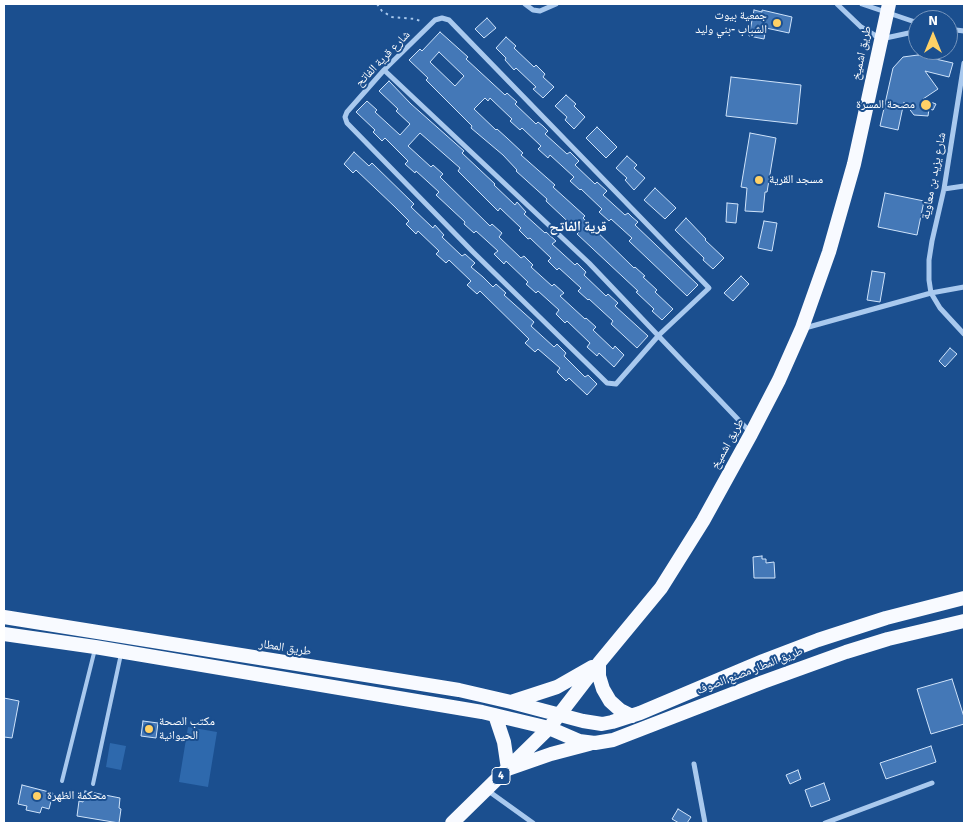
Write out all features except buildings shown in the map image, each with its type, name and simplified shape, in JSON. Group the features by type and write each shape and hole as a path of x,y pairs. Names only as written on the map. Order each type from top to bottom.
{"highway":[{"name":"طريق اشميخ","path":"452,823 550,728 599,663 661,588 703,521 751,434 779,380 802,328 829,252 851,172 888,8"},
{"name":"طريق المطار مصنع الصوف","path":"560,715 602,724 632,716 790,650 852,628 920,608 964,598"},
{"name":"طريق المطار","path":"4,617 459,690 560,715"},
{"name":"طريق المطار مصنع الصوف","path":"550,728 579,741 595,743 613,740 846,652 888,639 964,621"},
{"path":"4,634 121,651 488,713 550,728"},
{"path":"511,702 557,687 599,663 599,676 603,689 620,710 632,716"},
{"path":"728,676 734,693"},
{"path":"488,713 492,705 492,698"},
{"path":"488,713 504,742 508,769 551,754 595,743"}],"street":[{"path":"526,4 533,10 540,11 556,4"},
{"path":"837,4 860,27 881,39 908,33"},
{"path":"862,4 888,8 908,18"},
{"path":"430,25 435,20 442,18 449,20 709,288 659,335"},
{"name":"شارع قرية الفاتح","path":"430,25 384,70 347,112 347,123 473,252 607,383 616,384 659,335"},
{"name":"شارع يزيد بن معاوية","path":"931,293 928,280 929,260 944,189 964,63"},
{"path":"384,70 589,263 751,434"},
{"path":"944,189 964,186"},
{"path":"802,328 931,293 964,287"},
{"path":"931,293 940,308 964,334"},
{"path":"694,764 705,823"},
{"path":"825,823 932,783"},
{"path":"487,789 532,823"}],"lane":[{"path":"62,781 96,647"},
{"path":"92,784 121,651"}],"path":[{"path":"377,4 382,11 392,17 415,19 430,25"}],"shaded area":[{"path":"188,727 217,732 208,787 179,782"},
{"path":"110,743 126,746 121,770 106,767"}],"place":[{"name":"جمعية بيوت الشباب -بني وليد","path":"777,23"},
{"name":"مصحة المسرة","path":"926,105"},
{"name":"مسجد القرية","path":"759,180"},
{"name":"مكتب الصحة الحيوانية","path":"149,729"},
{"name":"محكمة الظهرة","path":"37,796"}],"district":[{"name":"قرية الفاتح","path":"578,227"}]}
